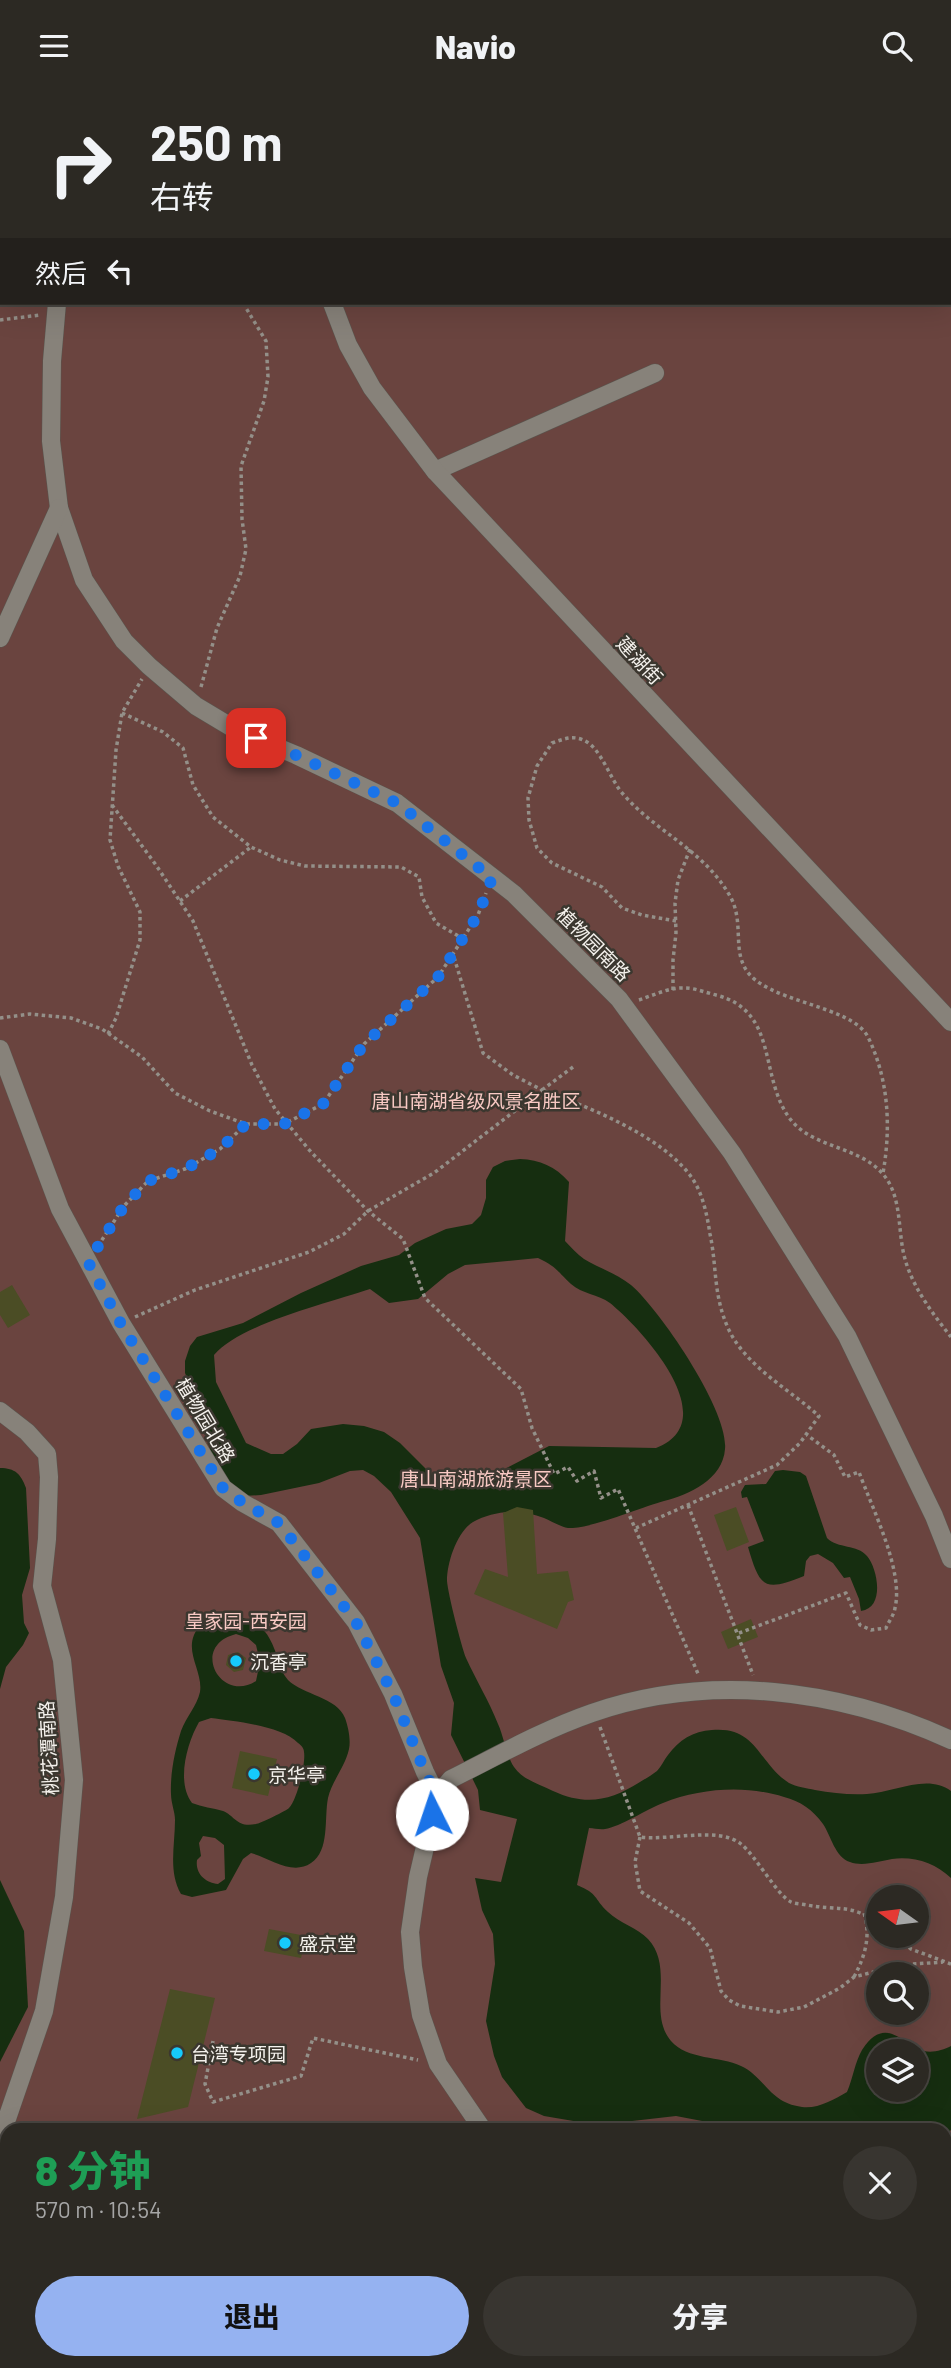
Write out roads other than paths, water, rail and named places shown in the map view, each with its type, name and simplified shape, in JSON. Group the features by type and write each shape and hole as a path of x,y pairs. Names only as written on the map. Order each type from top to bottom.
{"street":[{"name":"建湖街","path":"333,305 348,345 372,388 435,471 951,1022"},
{"name":"植物园南路","path":"56,308 51,441 59,508 84,580 124,641 196,706 236,730 397,803 514,894 624,1006 732,1153 847,1336 934,1516 951,1559"},
{"path":"435,471 654,373"},
{"path":"0,638 59,508"},
{"name":"植物园北路","path":"0,1049 60,1209 121,1324 223,1488 243,1503 279,1523 356,1622 393,1694 437,1796"},
{"name":"桃花潭南路","path":"0,1411 27,1432 47,1454 47,1539 42,1586 62,1660 74,1780 64,1897 44,2011 6,2123"},
{"path":"478,2123 438,2064 421,2015 410,1932 418,1877 437,1796 451,1779 526,1742 596,1712 653,1698 705,1690 780,1691 855,1706 897,1718 951,1740"}],"place":[{"name":"沉香亭","path":"236,1661"},
{"name":"京华亭","path":"254,1774"},
{"name":"盛京堂","path":"285,1943"},
{"name":"台湾专项园","path":"177,2053"}],"park label":[{"name":"唐山南湖省级风景名胜区","path":"476,1100"},
{"name":"唐山南湖旅游景区","path":"476,1478"},
{"name":"皇家园-西安园","path":"246,1620"}]}
